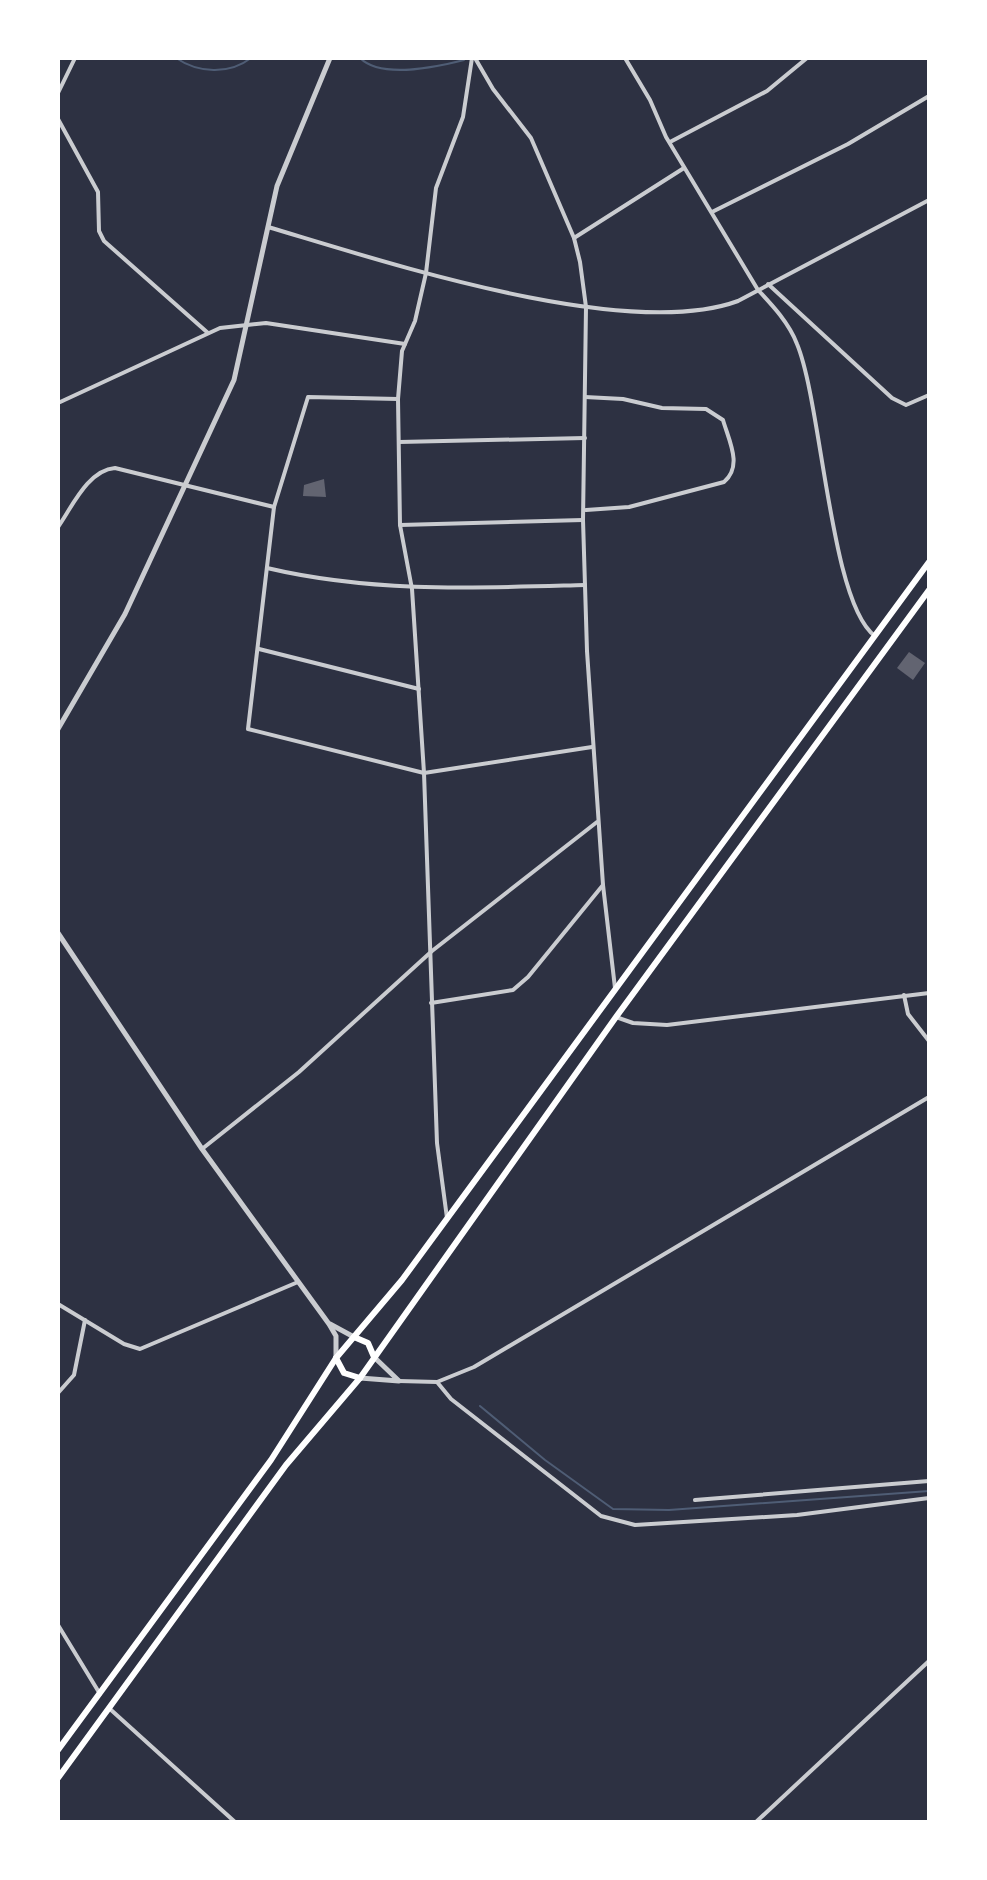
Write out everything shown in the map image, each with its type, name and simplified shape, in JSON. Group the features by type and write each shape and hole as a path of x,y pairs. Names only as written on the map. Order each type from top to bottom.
{"highway":[{"path":"58,1750 271,1460 336,1358 402,1280 929,562"},
{"path":"58,1778 286,1465 360,1378 616,1017 929,590"},
{"path":"354,1337 368,1343 374,1357"},
{"path":"336,1358 344,1373 360,1378"}],"street":[{"path":"58,93 75,58"},
{"path":"58,729 112,639 187,486 234,380 267,227 289,155 330,58"},
{"path":"475,58 493,89 531,138 574,238 586,307 585,585 598,822 616,990"},
{"path":"447,1218 437,1143 432,951 419,689 412,589 400,525 398,399 405,344 426,273 436,188 463,117 475,58"},
{"path":"625,58 684,168 758,290 775,307 797,344 845,573 865,628 875,636"},
{"path":"669,142 767,91 807,58"},
{"path":"712,212 848,144 929,96"},
{"path":"58,119 98,192 99,231 104,241 208,333"},
{"path":"574,238 684,168"},
{"path":"267,227 426,273 586,307 644,312 722,307 928,203"},
{"path":"768,284 892,398 906,405 929,395"},
{"path":"58,403 208,333 247,324 405,344"},
{"path":"398,399 308,397 274,507 248,729 424,773 593,747"},
{"path":"585,397 623,399 662,408 706,409 723,420 735,464 731,476 724,482 629,507 586,510"},
{"path":"399,442 585,438"},
{"path":"58,527 95,475 115,468 274,507"},
{"path":"400,525 583,520"},
{"path":"267,568 324,582 412,589 585,585"},
{"path":"259,649 419,689"},
{"path":"202,1149 310,1062 432,951 598,822"},
{"path":"431,1003 513,990 528,977 603,885"},
{"path":"58,933 202,1149 329,1324 336,1336 336,1358"},
{"path":"616,1017 633,1023 667,1025 929,993"},
{"path":"904,995 908,1014 929,1041"},
{"path":"360,1378 437,1382 474,1367 929,1097"},
{"path":"58,1304 124,1344 140,1349 298,1282"},
{"path":"58,1393 74,1375 85,1320"},
{"path":"329,1324 354,1337"},
{"path":"374,1357 399,1381"},
{"path":"437,1382 451,1399 614,1523 635,1525 797,1515 929,1498"},
{"path":"695,1500 929,1481"},
{"path":"58,1625 100,1694"},
{"path":"756,1822 929,1661"},
{"path":"110,1709 235,1822"}],"building":[{"path":"324,479 326,497 303,496 304,485"},
{"path":"909,652 925,663 913,680 897,668"}],"waterway":[{"path":"176,58 194,67 214,70 233,67 251,58"},
{"path":"360,58 369,64 395,70 464,60"},
{"path":"480,1406 545,1460 613,1509 669,1510 929,1491"}]}
